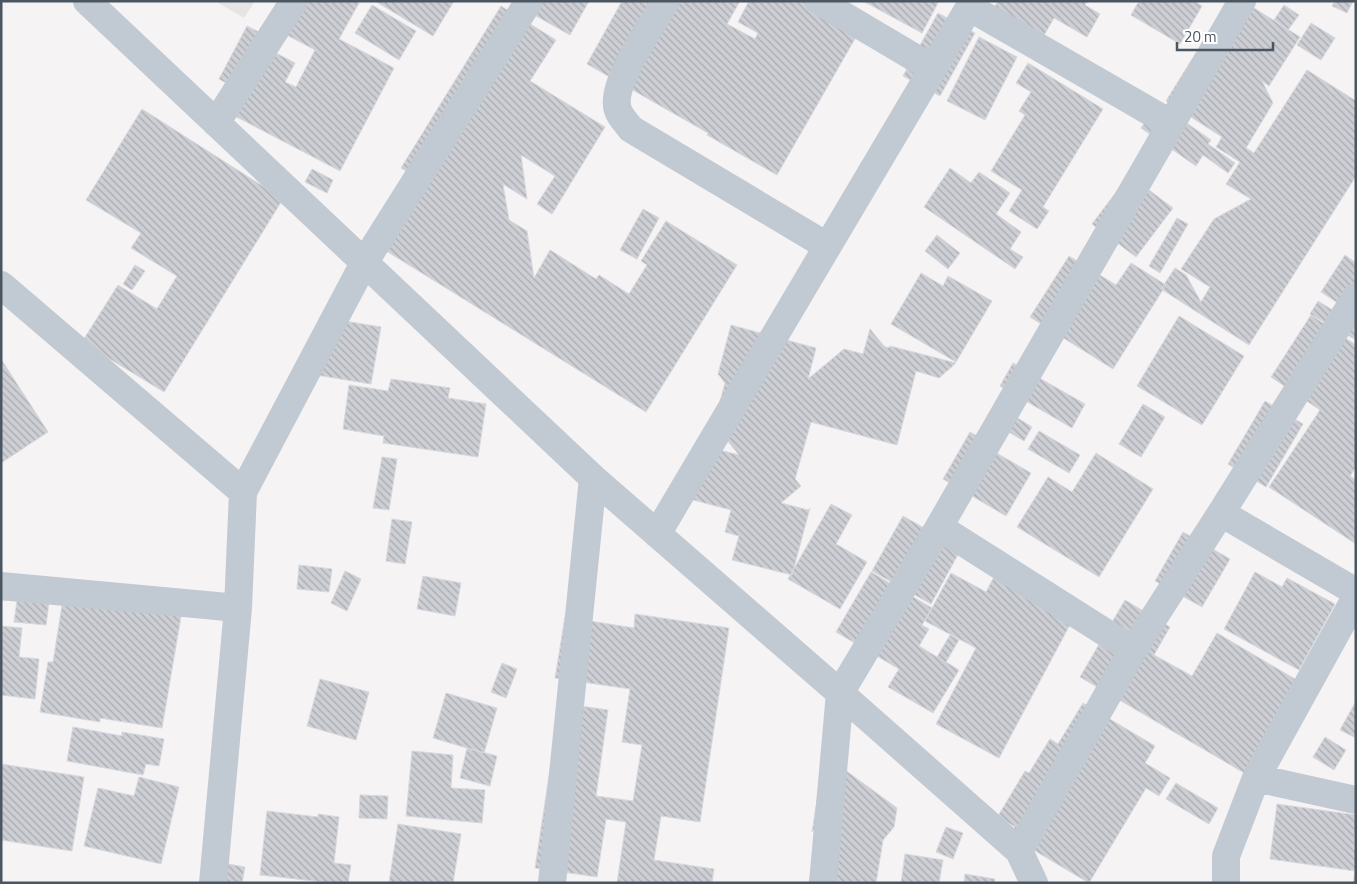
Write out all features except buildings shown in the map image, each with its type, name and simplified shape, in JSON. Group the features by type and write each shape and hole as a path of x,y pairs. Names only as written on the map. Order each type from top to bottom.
{"street":[{"path":"87,1 593,478 1019,851 1034,883"},
{"path":"216,123 294,1"},
{"path":"213,883 238,608 243,492 364,263 529,1"},
{"path":"666,1 620,82 616,98 617,109 622,118 632,129 827,246"},
{"path":"819,1 932,68"},
{"path":"823,883 840,693 939,527 1242,1"},
{"path":"658,534 971,4 1170,123"},
{"path":"1,285 243,492"},
{"path":"1019,851 1133,650 1356,297"},
{"path":"552,883 593,478"},
{"path":"1221,513 1356,592"},
{"path":"939,527 1133,650"},
{"path":"1,586 238,608"},
{"path":"1226,883 1226,856 1256,778 1356,597"},
{"path":"1256,778 1356,800"}],"shaded area":[{"path":"215,1 255,1 244,18"}]}
